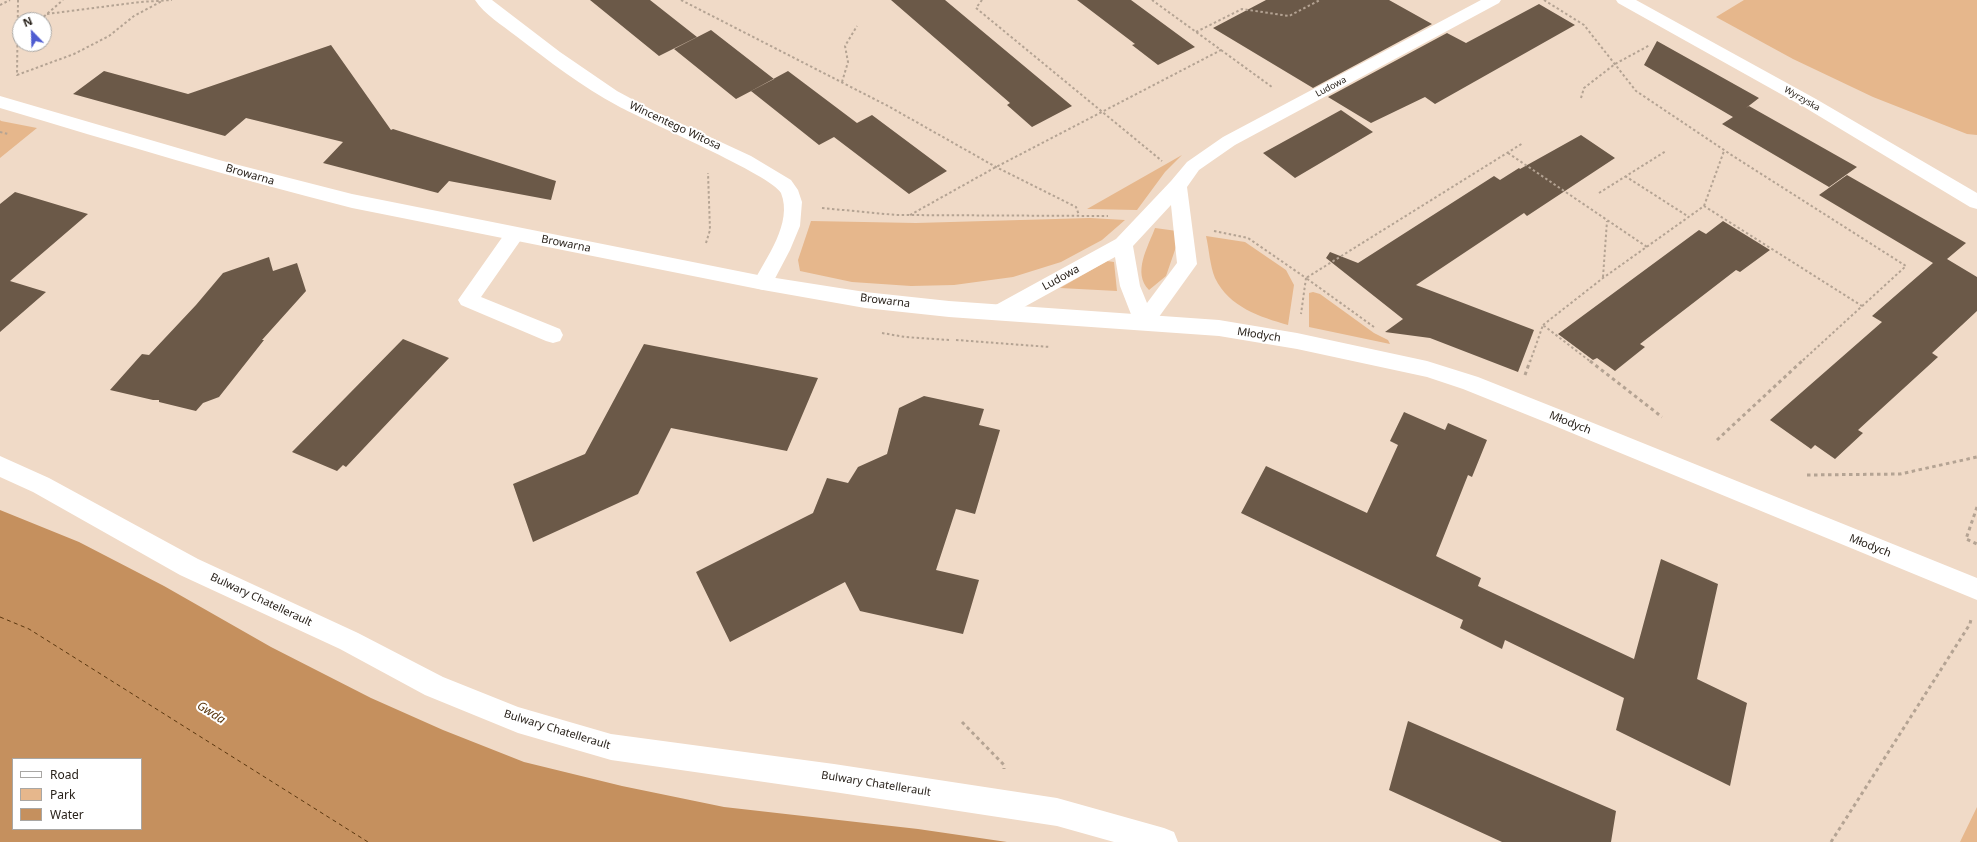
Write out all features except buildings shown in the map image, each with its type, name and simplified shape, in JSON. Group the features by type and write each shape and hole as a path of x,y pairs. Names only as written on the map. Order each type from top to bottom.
{"street":[{"name":"Wincentego Witosa","path":"483,0 498,14 610,94 638,110 714,145 777,178 788,188 792,197 793,205 791,224 782,246 763,283"},
{"name":"Ludowa","path":"999,312 1123,244 1178,186 1193,166 1228,141 1493,0"},
{"name":"Wyrzyska","path":"1624,0 1681,30 1810,103 1977,202"},
{"name":"Browarna","path":"0,102 292,186 374,205 763,283 865,300 999,312 1144,322"},
{"path":"0,110 28,111"},
{"path":"1144,322 1187,264 1184,226 1178,186"},
{"path":"515,234 468,300 553,335"},
{"path":"1123,244 1130,286 1144,322"},
{"name":"Młodych","path":"1144,322 1219,328 1297,340 1427,368 1536,409 1977,589"},
{"name":"Bulwary Chatellerault","path":"0,466 41,485 189,567 349,641 434,686 518,720 611,746 1057,812 1164,842"}],"path":[{"path":"0,5 10,0"},
{"path":"18,0 18,12"},
{"path":"49,12 63,0"},
{"path":"52,13 172,0"},
{"path":"681,0 888,106 996,167 1076,207 1079,215"},
{"path":"982,0 976,8 1162,162"},
{"path":"1152,0 1274,89"},
{"path":"1196,32 1242,9 1290,16 1320,0"},
{"path":"1544,0 1584,25 1636,91 1724,151 1906,266 1717,440"},
{"path":"17,52 17,75 74,54 109,36 134,16 162,1"},
{"path":"842,82 848,62 845,46 857,26"},
{"path":"1581,98 1584,88 1615,64 1681,30"},
{"path":"910,215 996,167 1221,50"},
{"path":"0,132 14,136"},
{"path":"1375,328 1306,278 1523,143"},
{"path":"704,247 710,230 708,167 714,145"},
{"path":"1599,193 1666,151"},
{"path":"1523,379 1543,325 1603,278 1704,206 1724,151"},
{"path":"1508,153 1647,247"},
{"path":"1625,176 1689,217"},
{"path":"1704,206 1862,306"},
{"path":"1603,278 1607,220"},
{"path":"1543,325 1662,417"},
{"path":"876,332 906,337 1054,347"},
{"path":"1807,475 1900,474 1977,457"},
{"path":"1977,508 1966,539 1977,544"},
{"path":"1831,842 1962,638 1973,613"},
{"path":"1964,616 1977,621"},
{"path":"962,722 1004,765 1002,804"}],"green space":[{"path":"1744,0 1977,0 1977,135 1967,134 1873,97 1793,59 1716,17"},
{"path":"0,120 37,128 0,158"},
{"path":"1182,155 1165,172 1137,210 1087,209"},
{"path":"1090,218 1125,220 1102,240 1061,262 1013,277 954,285 911,286 852,282 800,271 798,260 811,221 916,223"},
{"path":"1155,228 1177,231 1176,247 1166,276 1149,290 1144,283 1142,268 1143,260"},
{"path":"1206,236 1245,242 1286,270 1294,285 1288,325 1256,314 1237,304 1228,296 1221,288 1213,273"},
{"path":"1107,261 1114,262 1117,291 1060,288"},
{"path":"1313,292 1320,294 1374,333 1388,340 1390,344 1309,327 1309,293"},
{"path":"1977,807 1977,842 1960,842"}],"water":[{"name":"Gwda","path":"0,510 79,542 164,586 271,647 371,698 443,730 524,762 622,786 724,807 918,829 1007,842 0,842"}],"ferry route":[{"path":"0,617 29,629 368,842"}]}
